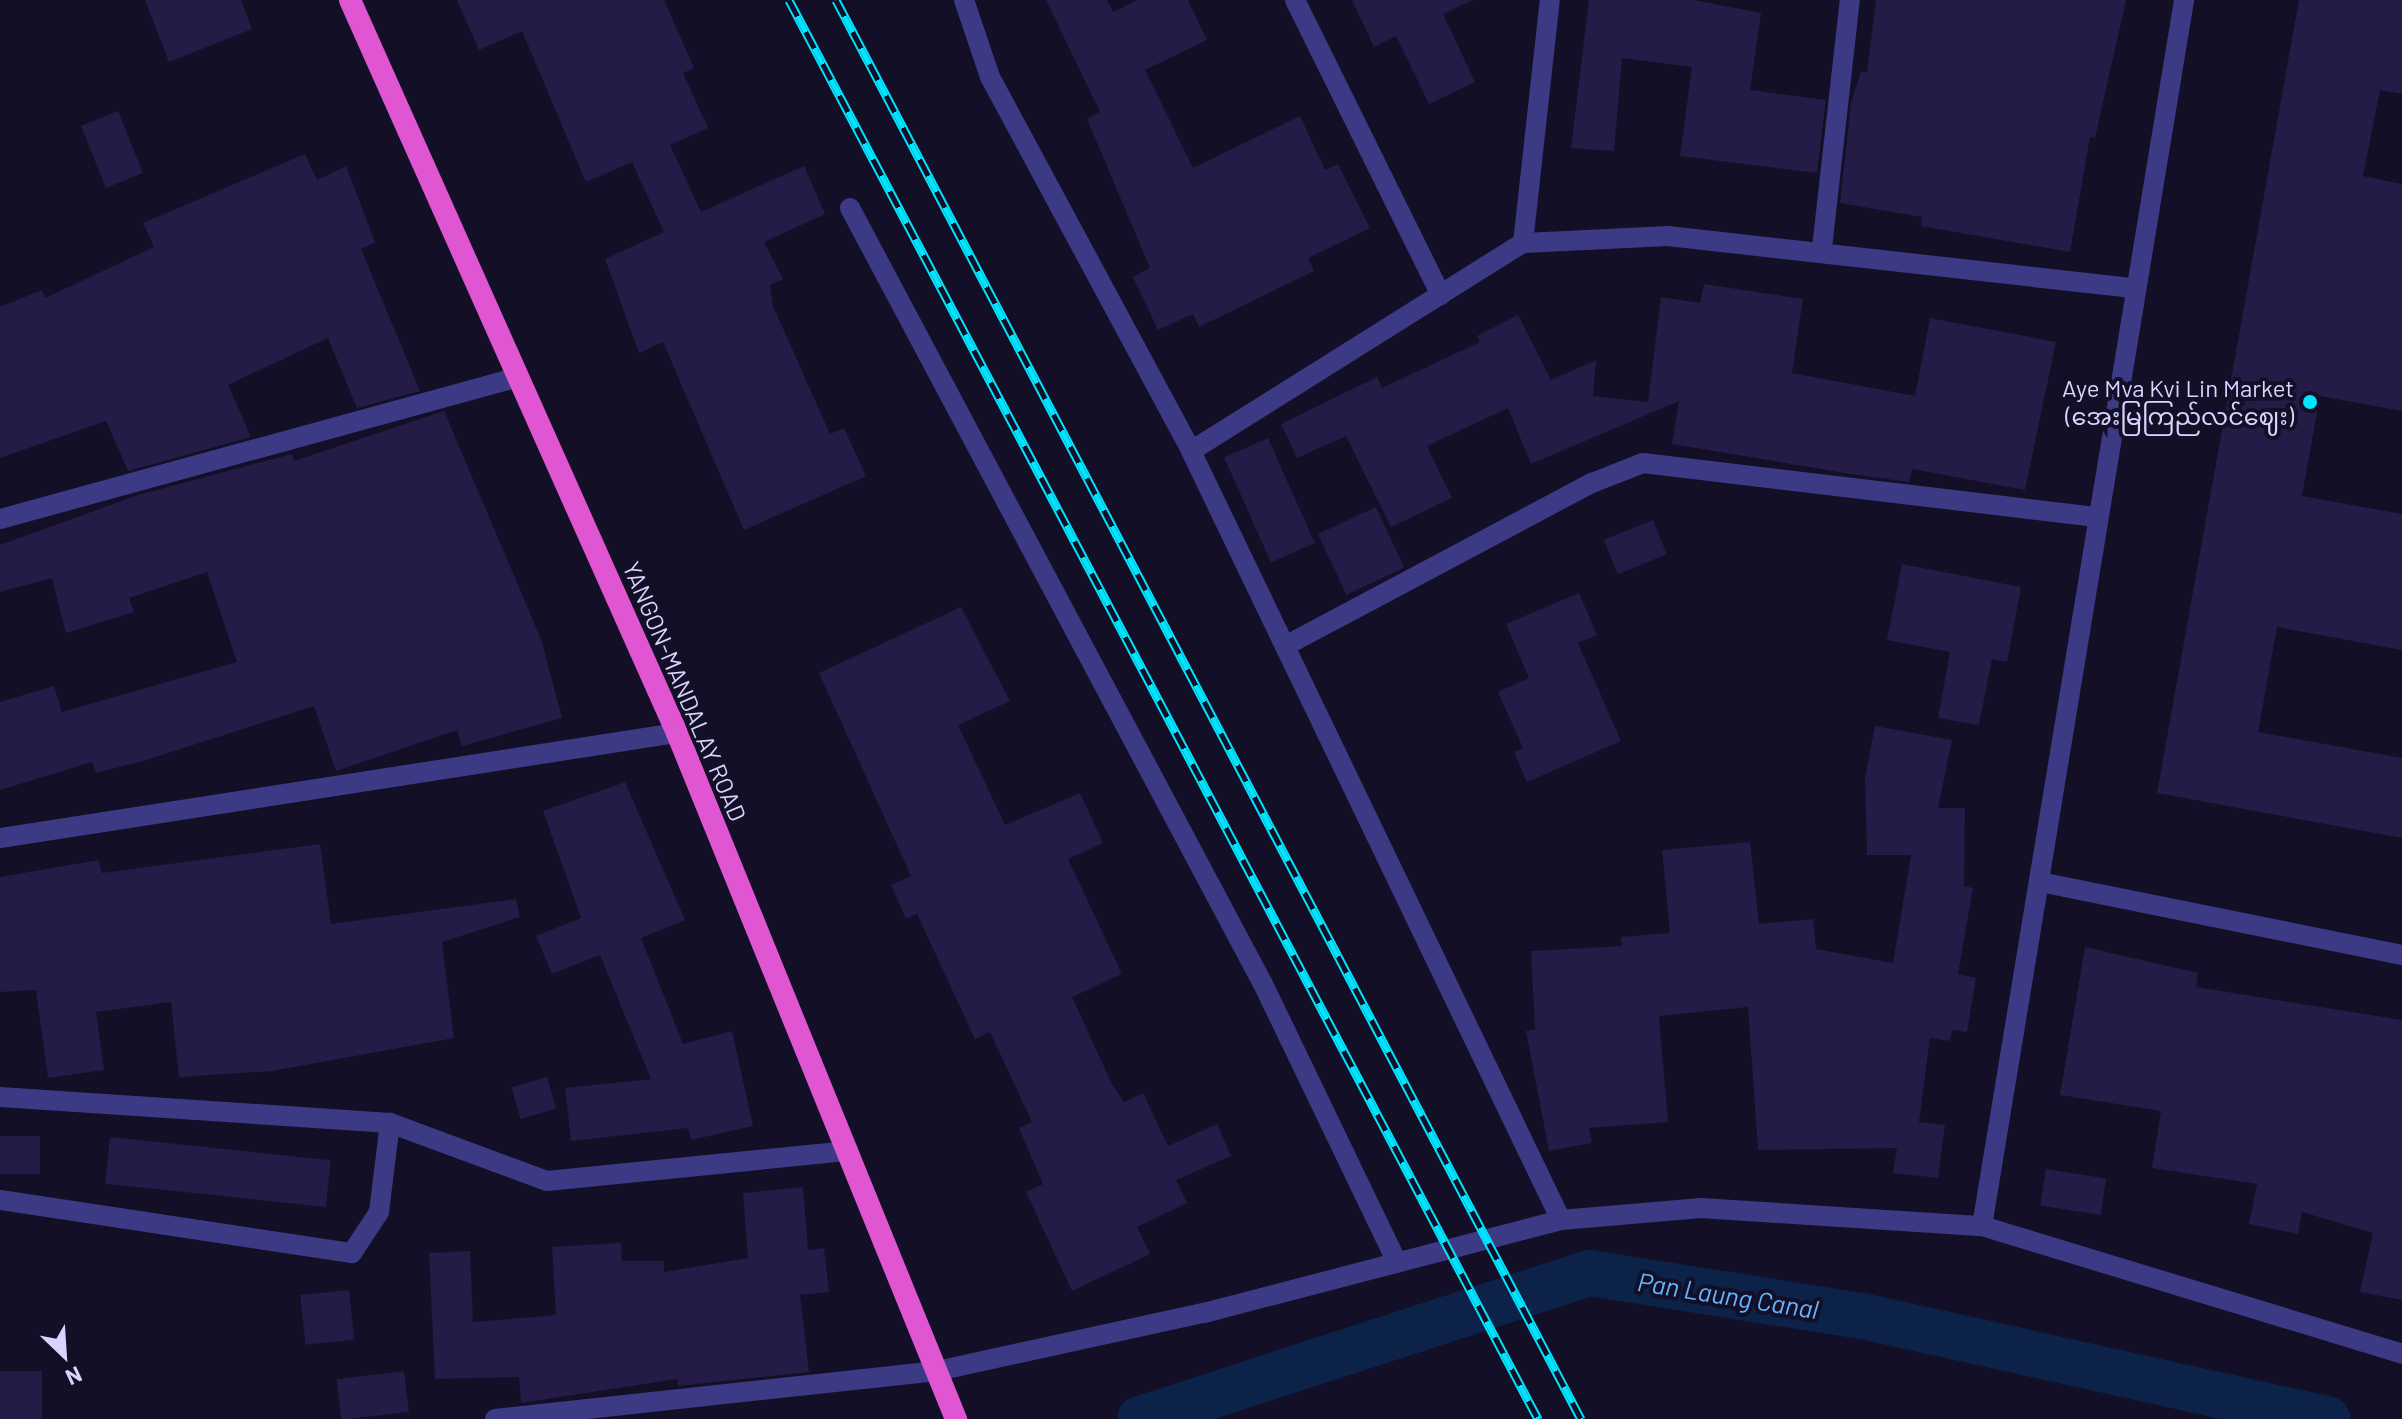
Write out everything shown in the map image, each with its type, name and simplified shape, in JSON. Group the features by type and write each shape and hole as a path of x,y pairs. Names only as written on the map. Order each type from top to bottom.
{"highway":[{"name":"YANGON-MANDALAY ROAD","path":"350,0 677,733 954,1415"}],"street":[{"path":"964,0 990,77 1191,451 1561,1220"},
{"path":"1295,0 1441,295"},
{"path":"1523,243 1550,0"},
{"path":"1822,248 1850,0"},
{"path":"1982,1226 2040,882 2133,288 2184,0"},
{"path":"850,208 1263,984 1397,1262"},
{"path":"1191,451 1523,243 1668,236 1822,248 2133,288"},
{"path":"0,519 519,377"},
{"path":"1285,646 1643,463 2097,517"},
{"path":"0,838 677,733"},
{"path":"2040,882 2402,955"},
{"path":"0,1097 390,1123 547,1181 849,1151"},
{"path":"0,1200 352,1253 379,1212 390,1123"},
{"path":"495,1419 937,1371 1561,1220 1701,1208 1982,1226 2402,1354"}],"building":[{"path":"145,0 241,0 252,29 169,62"},
{"path":"457,0 664,0 694,68 683,73 708,128 670,145 701,212 804,166 825,214 764,242 783,279 770,285 773,306 830,434 844,428 866,476 744,530 663,342 639,353 605,259 664,232 632,162 586,182 522,31 479,50"},
{"path":"1046,0 1107,0 1113,12 1137,0 1188,0 1207,40 1145,70 1193,168 1300,116 1325,170 1338,164 1370,228 1308,258 1314,271 1199,327 1193,314 1158,330 1133,277 1150,268 1087,119 1100,112"},
{"path":"1352,0 1473,0 1443,14 1475,82 1429,104 1396,36 1374,47"},
{"path":"1589,0 1694,0 1761,13 1750,90 1826,100 1817,173 1680,156 1692,67 1622,58 1614,151 1571,148"},
{"path":"1876,0 2126,0 2095,138 2090,137 2070,252 1921,226 1922,217 1840,203 1851,103 1861,71 1867,73"},
{"name":"Aye Mya Kyi Lin Market (အေးမြကြည်လင်ဈေး)","path":"2299,0 2402,0 2402,94 2380,90 2363,176 2402,184 2402,411 2320,396 2302,496 2402,514 2402,650 2277,627 2258,732 2402,758 2402,838 2157,793"},
{"path":"118,111 143,173 106,188 81,126"},
{"path":"305,154 317,180 346,166 375,242 361,249 420,391 357,408 328,338 228,385 251,437 128,471 106,421 0,458 0,307 42,290 45,298 154,247 143,223"},
{"path":"1704,284 1803,299 1792,373 1915,396 1930,318 2056,342 2025,490 1912,469 1909,482 1672,444 1679,401 1531,464 1508,408 1427,446 1452,498 1391,527 1346,436 1297,458 1281,424 1377,377 1382,388 1480,342 1477,336 1518,315 1551,380 1596,360 1593,396 1648,402 1661,297 1700,303"},
{"path":"444,411 541,639 562,718 462,746 457,730 336,771 314,706 143,761 96,773 92,762 0,790 0,702 54,686 62,712 237,662 207,572 129,598 134,612 66,633 52,578 0,592 0,545 138,495 292,454 294,461"},
{"path":"1268,438 1315,543 1271,563 1224,458"},
{"path":"1376,507 1404,568 1346,595 1318,534"},
{"path":"1653,520 1667,554 1618,574 1604,540"},
{"path":"1902,564 2021,587 2007,662 1992,659 1979,725 1938,718 1950,652 1887,640"},
{"path":"1579,593 1597,635 1578,643 1621,741 1527,782 1514,752 1523,748 1498,692 1529,678 1506,624"},
{"path":"961,607 1010,701 958,725 1005,825 1080,793 1103,843 1068,859 1122,974 1072,997 1112,1084 1124,1102 1143,1093 1168,1146 1217,1124 1231,1156 1176,1180 1187,1203 1137,1227 1150,1254 1072,1291 1026,1192 1043,1184 1019,1128 1032,1122 990,1032 975,1039 917,914 906,919 891,885 911,876 819,673"},
{"path":"1875,726 1952,740 1938,808 1965,808 1964,886 1973,888 1958,974 1976,978 1967,1032 1952,1030 1950,1041 1930,1038 1919,1122 1945,1125 1938,1178 1893,1173 1897,1148 1758,1150 1748,1007 1659,1016 1668,1122 1589,1128 1592,1143 1549,1151 1526,1031 1535,1029 1531,951 1622,946 1621,937 1670,933 1662,850 1750,842 1759,924 1813,919 1816,949 1893,963 1911,855 1867,855 1865,778"},
{"path":"625,782 685,920 641,938 683,1044 732,1031 753,1126 691,1140 688,1128 571,1141 565,1088 651,1079 600,955 552,974 536,936 581,918 543,811"},
{"path":"320,844 331,924 516,899 520,917 442,942 454,1038 272,1071 179,1077 171,1002 96,1012 104,1070 48,1078 36,990 0,992 0,877 99,860 102,873"},
{"path":"2085,947 2198,973 2196,987 2402,1020 2402,1300 2360,1292 2373,1233 2302,1212 2298,1234 2249,1224 2257,1184 2152,1168 2161,1111 2060,1095"},
{"path":"547,1077 556,1109 521,1119 511,1087"},
{"path":"0,1136 40,1136 40,1174 0,1174"},
{"path":"110,1137 331,1160 326,1207 105,1184"},
{"path":"2046,1169 2106,1179 2100,1215 2040,1206"},
{"path":"803,1187 808,1250 824,1248 829,1292 800,1295 809,1372 678,1386 677,1379 521,1403 519,1377 435,1379 429,1253 470,1251 473,1322 556,1315 552,1247 621,1243 622,1261 664,1261 664,1272 748,1258 743,1193"},
{"path":"349,1290 354,1340 305,1345 300,1295"},
{"path":"0,1371 42,1371 42,1419 0,1419"},
{"path":"404,1371 409,1412 341,1419 337,1379"}],"waterway":[{"name":"Pan Laung Canal","path":"1140,1419 1590,1273 1862,1316 2328,1419"}],"railway":[{"path":"789,0 1538,1419"},
{"path":"836,0 1581,1419"}],"place":[{"name":"Aye Mya Kyi Lin Market (အေးမြကြည်လင်ဈေး)","path":"2310,402"}]}
